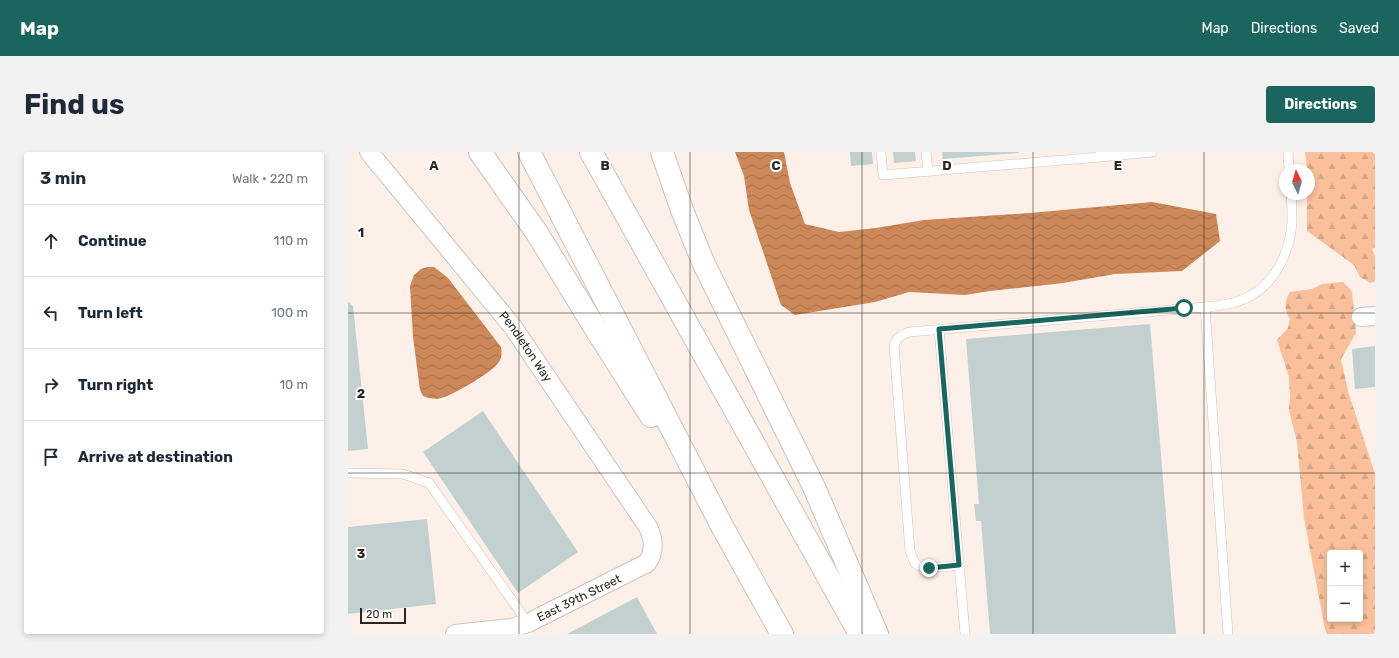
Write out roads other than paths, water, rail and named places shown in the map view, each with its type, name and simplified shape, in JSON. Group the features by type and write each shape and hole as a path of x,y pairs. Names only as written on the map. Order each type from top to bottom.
{"highway":[{"path":"480,152 537,233 597,331 723,528"},
{"path":"529,152 723,528 782,634"},
{"path":"591,152 860,634"},
{"path":"662,152 682,210 704,262 814,487 877,634"}],"street":[{"name":"Pendleton Way","path":"369,152 513,327 648,527 652,536 653,547 651,558"},
{"name":"East 39th Street","path":"455,634 513,631 642,566 651,558"}],"lane":[{"path":"881,152 883,175 1100,154 1148,152"},
{"path":"926,152 928,171"},
{"path":"1288,152 1289,164"},
{"path":"959,565 929,568 920,567 914,562 910,552 894,346 896,340 908,332 1225,305 1250,296 1263,288 1273,277 1282,262 1289,240 1292,222 1291,200"},
{"path":"1205,307 1228,634"},
{"path":"939,329 965,634"},
{"path":"348,473 403,474 429,483 528,623"}],"water":[{"path":"735,152 784,152 790,183 805,224 839,232 876,228 924,220 1030,213 1152,202 1216,214 1220,241 1182,271 1115,274 1063,283 965,295 909,292 875,302 795,315 781,305 749,210 744,176"},
{"path":"434,267 448,278 501,347 502,351 499,362 496,366 472,383 454,393 436,399 423,396 420,390 413,337 410,286 414,275 421,269"}]}
